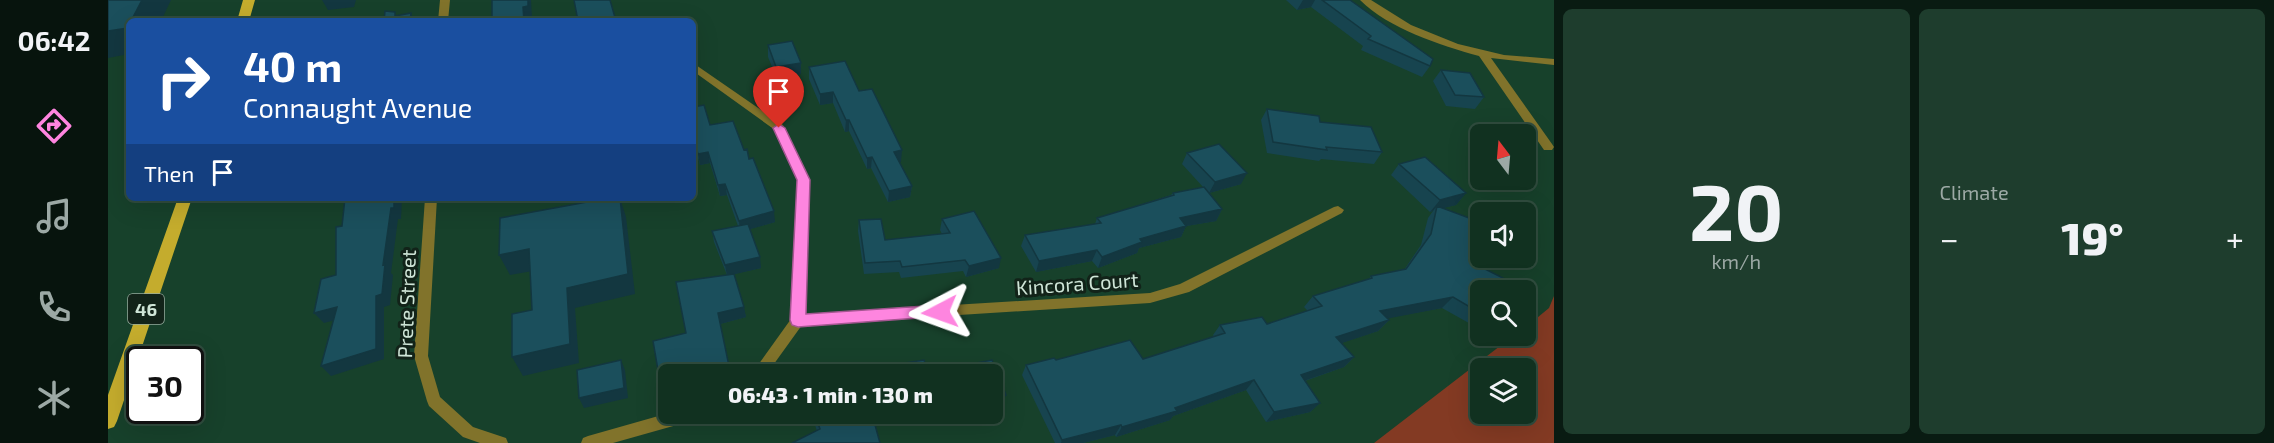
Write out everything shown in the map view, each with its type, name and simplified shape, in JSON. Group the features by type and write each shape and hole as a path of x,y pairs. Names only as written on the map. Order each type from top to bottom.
{"main road":[{"path":"244,18 249,0"},
{"name":"46","path":"108,421 185,201"}],"street":[{"path":"443,18 445,0"},
{"path":"1365,0 1420,32 1483,54 1519,62 1554,62"},
{"path":"1483,54 1548,147"},
{"path":"696,68 779,128 804,180 798,320 766,364"},
{"name":"Prete Street","path":"432,201 422,356 434,401 468,432 501,443"},
{"name":"Kincora Court","path":"798,320 1150,298 1184,288 1338,210"},
{"path":"588,443 658,423"}],"shaded area":[{"path":"1554,296 1554,443 1374,443 1470,369 1470,424 1536,424 1536,358 1484,358 1500,346 1536,346 1536,319 1549,308"}],"building":[{"path":"108,0 142,0 133,18 126,18 126,28 108,31"},
{"path":"492,0 528,0 528,6 523,7 524,18 492,18"},
{"path":"574,0 610,0 615,18 577,18"},
{"path":"1322,0 1350,0 1433,59 1430,66 1368,39 1371,36"},
{"path":"385,11 395,12 395,16 411,13 410,18 384,18"},
{"path":"792,41 801,63 776,67 768,45"},
{"path":"845,61 859,91 872,89 902,150 894,152 912,186 889,191 872,157 867,158 833,92 820,94 809,67"},
{"path":"1441,70 1470,73 1484,97 1455,95"},
{"path":"704,105 710,125 733,121 744,150 747,149 749,159 753,158 774,211 739,221 725,184 718,185 708,152 698,154 696,106"},
{"path":"1267,109 1319,116 1320,122 1371,127 1382,152 1326,147 1327,150 1273,142"},
{"path":"1219,144 1247,173 1215,182 1187,153"},
{"path":"1425,157 1466,193 1440,200 1399,164"},
{"path":"1204,187 1222,209 1180,218 1186,226 1140,239 1142,242 1102,257 1097,250 1039,261 1025,235 1101,223 1097,218 1174,195 1173,193"},
{"path":"345,201 394,201 383,265 385,264 382,294 376,296 376,349 321,366 337,307 314,313 321,279 336,275 336,227 342,226"},
{"path":"593,201 620,201 628,274 567,288 570,344 512,357 512,314 532,310 529,249 499,255 500,218"},
{"path":"1437,206 1470,218 1470,268 1483,268 1507,280 1470,280 1470,307 1453,297 1380,311 1389,320 1336,337 1354,357 1301,375 1320,403 1274,412 1254,380 1175,408 1177,411 1122,427 1121,425 1062,440 1026,365 1054,358 1056,360 1130,340 1143,359 1225,333 1220,325 1262,317 1267,324 1322,306 1313,296 1372,278 1371,276 1406,269 1431,234"},
{"path":"974,211 1001,258 969,266 965,260 902,267 900,261 865,263 859,220 881,219 885,240 950,233 942,219"},
{"path":"748,224 760,257 725,265 712,231"},
{"path":"734,274 744,307 718,313 729,364 658,364 658,370 653,341 686,333 676,282"},
{"path":"621,360 624,388 579,398 577,370"},
{"path":"924,360 925,364 898,364"},
{"path":"992,360 994,364 971,364"},
{"path":"818,424 875,424 880,443 792,443 820,429"}],"route":[{"path":"779,128 804,180 798,320 940,312"}]}
